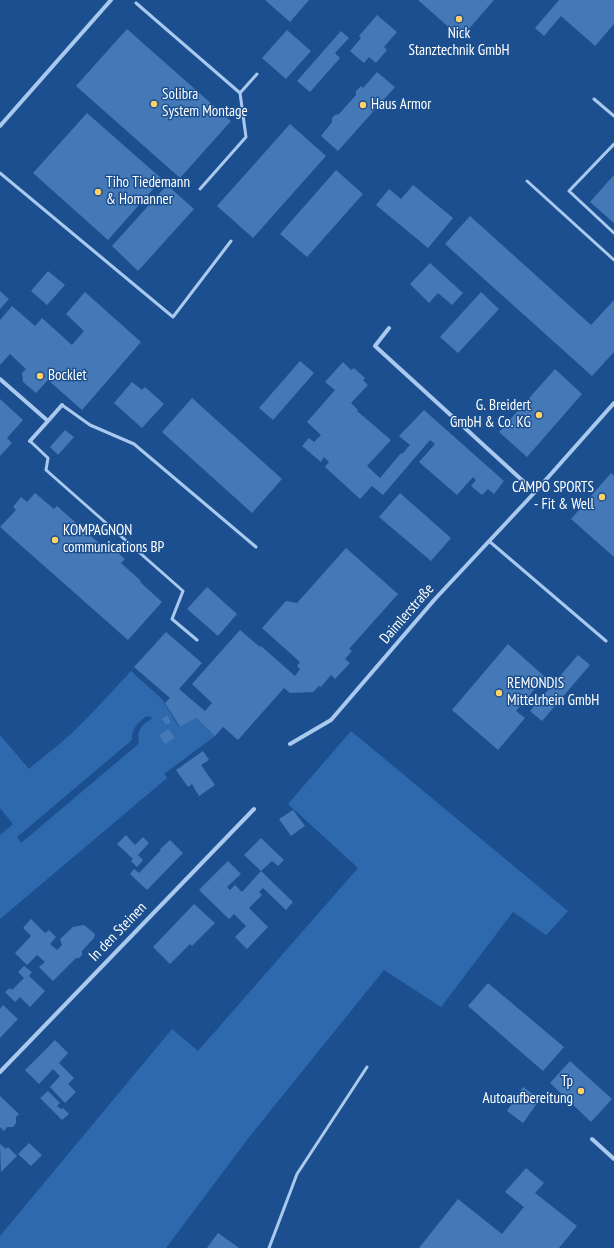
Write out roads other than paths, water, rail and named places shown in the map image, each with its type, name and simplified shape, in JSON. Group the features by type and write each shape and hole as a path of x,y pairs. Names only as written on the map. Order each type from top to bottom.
{"street":[{"path":"0,126 111,0"},
{"path":"389,328 374,346 535,492"},
{"path":"0,379 48,421"},
{"name":"Daimlerstraße","path":"290,744 331,720 435,599 535,492 614,403"},
{"path":"30,441 62,404"},
{"name":"In den Steinen","path":"0,1072 254,809"},
{"path":"592,1139 614,1159"}],"lane":[{"path":"136,3 240,94 246,137 200,189"},
{"path":"240,94 257,74"},
{"path":"594,99 614,116"},
{"path":"614,144 569,192 614,233"},
{"path":"0,173 173,316 231,241"},
{"path":"527,181 614,260"},
{"path":"62,404 90,425 134,444 256,547"},
{"path":"30,441 48,458 46,470 183,591 172,619 197,640"},
{"path":"489,541 606,641"},
{"path":"269,1248 297,1174 367,1067"}],"place":[{"name":"Nick Stanztechnik GmbH","path":"459,19"},
{"name":"Solibra System Montage","path":"154,104"},
{"name":"Haus Armor","path":"363,105"},
{"name":"Tiho Tiedemann & Homanner","path":"98,192"},
{"name":"Bocklet","path":"40,376"},
{"name":"G. Breidert GmbH & Co. KG","path":"539,415"},
{"name":"CAMPO SPORTS - Fit & Well","path":"602,497"},
{"name":"KOMPAGNON communications BP","path":"55,540"},
{"name":"REMONDIS Mittelrhein GmbH","path":"499,693"},
{"name":"Tp Autoaufbereitung","path":"581,1091"}]}
